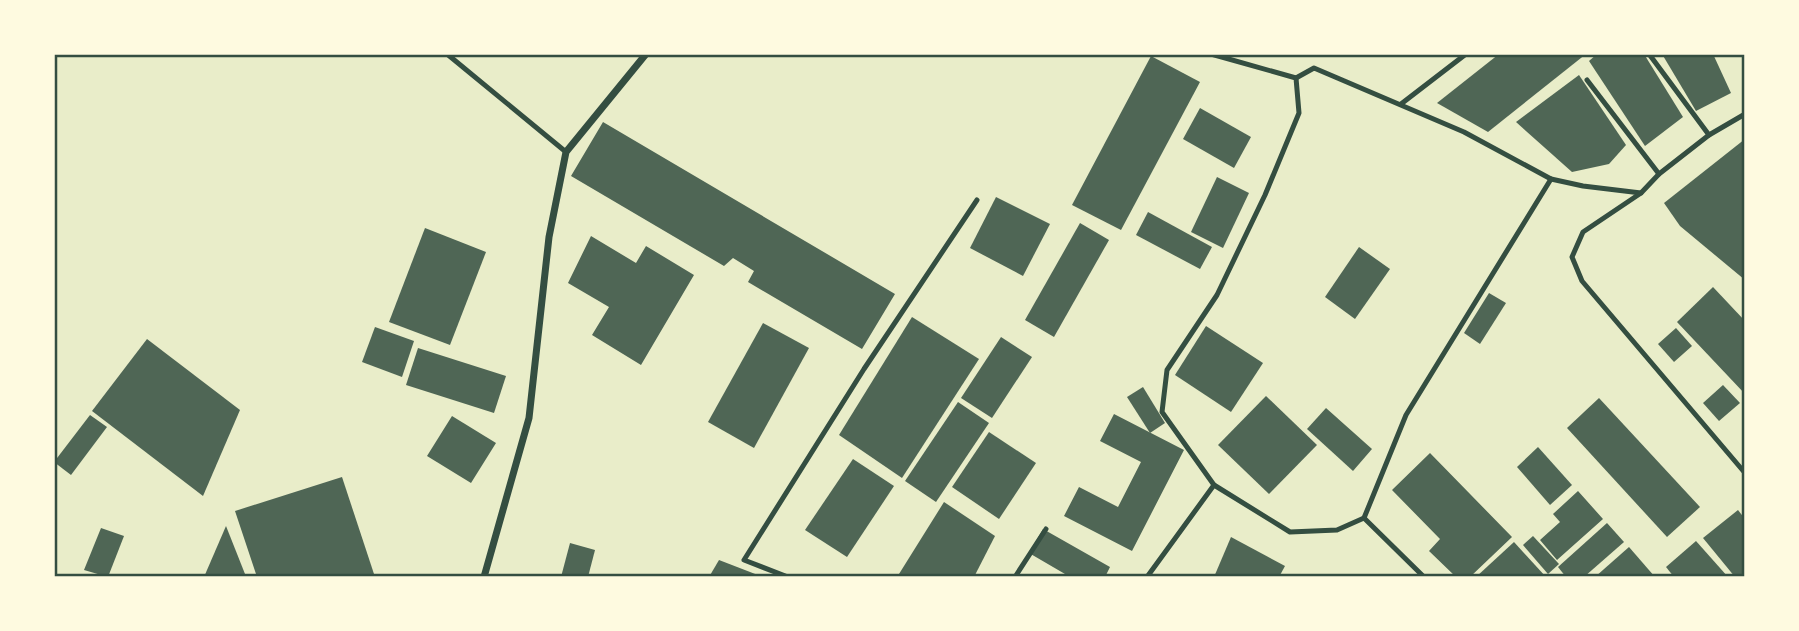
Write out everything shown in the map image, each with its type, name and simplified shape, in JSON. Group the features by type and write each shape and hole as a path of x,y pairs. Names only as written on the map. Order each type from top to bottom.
{"street":[{"path":"484,577 529,418 549,237 565,152 646,54"}],"lane":[{"path":"447,54 565,152"},
{"path":"1211,54 1296,78 1314,68 1464,132 1551,179 1583,186 1641,192"},
{"path":"1401,104 1466,54"},
{"path":"1649,54 1709,135"},
{"path":"1296,78 1299,113 1265,195 1217,295 1167,370 1162,412 1214,485 1290,532 1337,530 1364,518 1406,415 1551,179"},
{"path":"1587,80 1659,174"},
{"path":"1745,114 1709,135 1659,174 1641,192 1583,232 1572,257 1583,281 1745,473"},
{"path":"788,577 744,560 864,369 976,200"},
{"path":"1147,577 1214,485"},
{"path":"1364,518 1424,577"},
{"path":"1015,577 1046,529"}],"building":[{"path":"1499,54 1586,54 1488,132 1437,103"},
{"path":"1597,54 1644,54 1683,117 1645,146 1589,61"},
{"path":"1662,54 1713,54 1731,93 1696,111"},
{"path":"1151,56 1200,82 1121,230 1072,205"},
{"path":"1579,75 1626,145 1609,164 1572,172 1516,122"},
{"path":"1200,108 1251,137 1234,168 1183,139"},
{"path":"603,122 895,294 862,349 748,282 754,271 733,258 724,266 571,176"},
{"path":"1745,139 1745,280 1680,226 1664,203"},
{"path":"1217,177 1249,193 1223,248 1191,232"},
{"path":"996,197 1050,224 1023,276 970,248"},
{"path":"1148,212 1212,247 1200,269 1136,235"},
{"path":"1080,223 1109,240 1054,337 1025,320"},
{"path":"425,228 486,252 450,345 389,322"},
{"path":"591,236 636,263 646,246 694,275 641,365 592,335 609,307 568,283"},
{"path":"1359,247 1390,269 1355,319 1325,297"},
{"path":"1713,287 1745,321 1745,394 1677,322"},
{"path":"1489,293 1506,303 1480,344 1464,333"},
{"path":"912,317 979,359 902,478 839,435"},
{"path":"763,323 809,348 754,448 708,422"},
{"path":"1206,326 1263,363 1231,412 1175,375"},
{"path":"375,327 414,341 402,377 362,362"},
{"path":"1676,328 1692,346 1674,362 1658,344"},
{"path":"1001,337 1032,357 992,418 961,398"},
{"path":"147,339 240,410 203,496 92,411"},
{"path":"418,348 506,376 494,413 406,385"},
{"path":"1723,385 1740,403 1719,421 1703,403"},
{"path":"1143,387 1165,423 1150,433 1127,397"},
{"path":"1266,396 1317,445 1269,494 1218,445"},
{"path":"1599,398 1700,507 1667,537 1567,428"},
{"path":"958,402 989,423 936,502 905,481"},
{"path":"1326,408 1372,449 1353,471 1307,429"},
{"path":"1114,414 1184,450 1132,551 1064,516 1079,487 1118,507 1141,462 1100,441"},
{"path":"90,415 107,427 71,475 54,462"},
{"path":"452,416 496,443 471,483 427,456"},
{"path":"989,432 1036,463 999,519 952,487"},
{"path":"1538,447 1572,485 1550,505 1517,467"},
{"path":"1430,453 1512,537 1470,577 1456,577 1429,551 1440,539 1392,490"},
{"path":"853,459 894,486 847,557 805,530"},
{"path":"342,477 375,577 257,577 235,511"},
{"path":"1578,491 1603,519 1557,560 1540,540 1560,522 1553,514"},
{"path":"944,502 995,536 974,577 908,577 899,574"},
{"path":"1738,510 1745,519 1745,577 1735,577 1703,538"},
{"path":"1607,523 1624,542 1584,577 1566,577 1558,567"},
{"path":"226,526 244,577 204,577"},
{"path":"101,528 124,536 108,577 84,570"},
{"path":"1043,529 1110,567 1105,577 1064,577 1065,574 1029,553"},
{"path":"1533,536 1559,564 1548,574 1523,545"},
{"path":"1231,537 1285,566 1279,577 1214,577"},
{"path":"1696,541 1728,577 1674,577 1666,567"},
{"path":"1514,542 1546,577 1476,577"},
{"path":"570,543 595,550 588,577 561,577"},
{"path":"1629,547 1655,577 1595,577"},
{"path":"719,560 763,577 709,577"}]}
